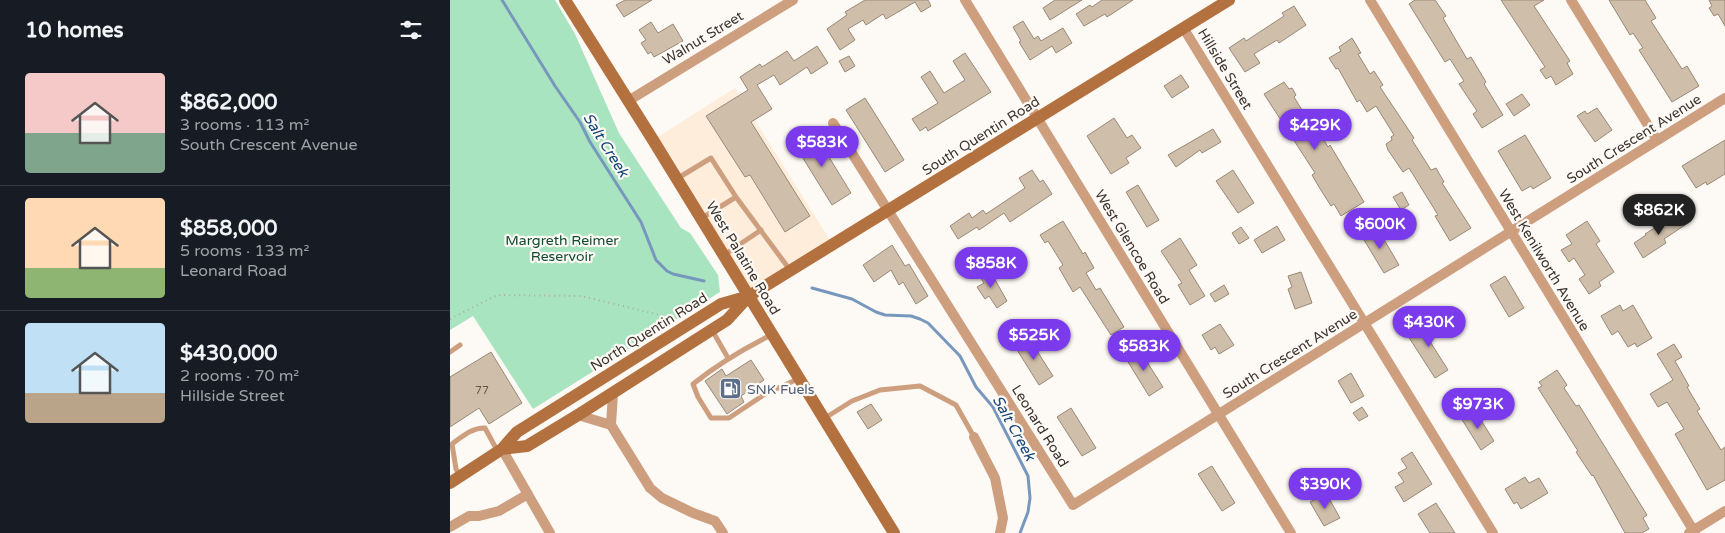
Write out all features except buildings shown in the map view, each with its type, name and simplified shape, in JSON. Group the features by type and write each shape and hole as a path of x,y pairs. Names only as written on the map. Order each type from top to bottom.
{"main road":[{"name":"West Palatine Road","path":"565,0 702,219 894,533"},
{"name":"South Quentin Road","path":"749,296 1229,0"},
{"name":"North Quentin Road","path":"500,451 527,446 578,415 727,320 749,296"},
{"name":"North Quentin Road","path":"455,480 500,451 517,432 721,304 749,296"}],"street":[{"name":"Walnut Street","path":"628,101 793,0"},
{"name":"West Glencoe Road","path":"965,0 1291,533"},
{"name":"West Kenilworth Avenue","path":"1370,0 1693,532"},
{"path":"1571,0 1657,140"},
{"name":"Hillside Street","path":"1184,28 1493,533"},
{"name":"South Crescent Avenue","path":"1074,505 1725,98"},
{"name":"Leonard Road","path":"832,123 1074,505"},
{"path":"613,393 610,425 650,488 662,498 715,521 723,533"},
{"path":"578,415 610,425"},
{"path":"974,437 995,478 1003,518 1000,533"},
{"path":"500,451 528,494 550,533"},
{"path":"450,527 468,516 479,516 499,511 528,494"},
{"path":"1693,532 1725,511"}],"lane":[{"path":"676,178 711,158 736,197 791,271"},
{"path":"702,219 736,197"},
{"path":"723,255 761,230"},
{"path":"712,330 728,358"},
{"path":"772,334 742,349 693,384 698,397 711,418 728,418 765,394 799,378"},
{"path":"450,352 460,345"},
{"path":"824,419 852,401 880,390 920,386 956,405 974,437"},
{"path":"455,480 456,468 452,444 464,435 475,428 485,428 500,451"}],"path":[{"path":"450,319 497,295 581,296 673,318"}],"shaded area":[{"path":"735,88 833,245 749,296 653,140"}],"green space":[{"name":"Margreth Reimer Reservoir","path":"450,0 555,0 575,34 619,133 681,228 690,233 718,275 720,292 533,409 473,316 450,330"}],"waterway":[{"name":"Salt Creek","path":"502,0 641,222 656,260 673,274 704,281"},
{"name":"Salt Creek","path":"812,288 852,299 885,315 911,316 920,319 928,323 960,356 976,387 993,407 1028,476 1030,498 1028,512 1020,533"}],"place":[{"name":"SNK Fuels","path":"731,389"}]}
